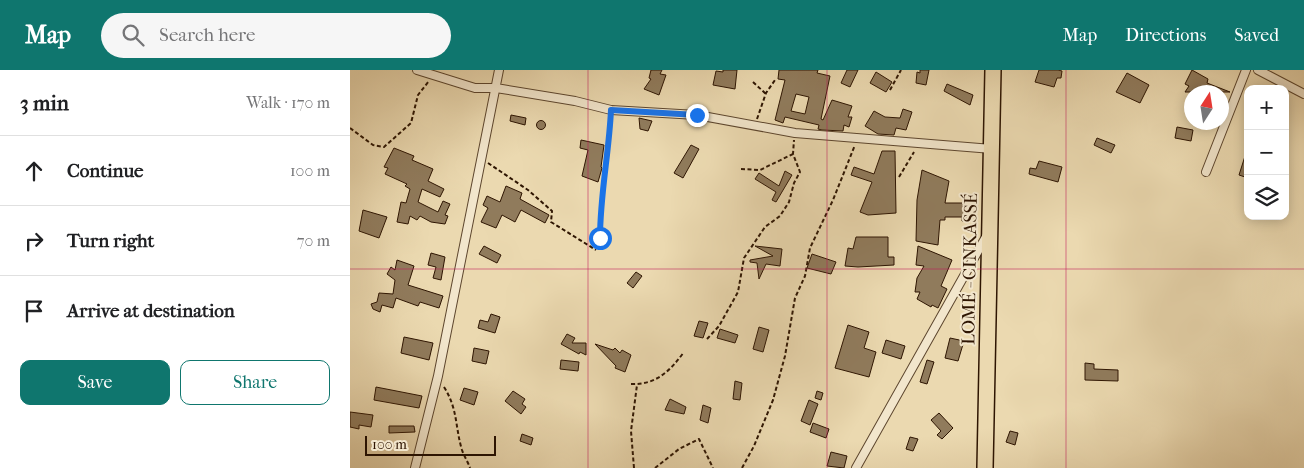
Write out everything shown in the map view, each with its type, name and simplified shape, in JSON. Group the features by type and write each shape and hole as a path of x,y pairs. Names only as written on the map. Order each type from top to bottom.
{"highway":[{"name":"LOMÉ - CINKASSÉ","path":"985,468 993,70"}],"street":[{"path":"417,70 475,88 496,88 575,101 611,110 697,115 795,133 860,137 992,150"},
{"path":"415,468 438,376 499,70"},
{"path":"1206,172 1246,70"},
{"path":"1258,70 1304,94"},
{"path":"856,468 989,231"}],"path":[{"path":"890,90 901,70"},
{"path":"350,128 373,145 384,148 411,123 418,95 433,75"},
{"path":"754,126 766,94 775,80"},
{"path":"753,82 766,94"},
{"path":"600,238 604,166 609,139 611,110"},
{"path":"707,339 719,326 738,292 744,258 765,227 780,216 789,202 794,183 800,172 794,154 795,133"},
{"path":"742,468 754,446 773,400 785,356 795,298 805,276 810,248 860,137"},
{"path":"899,178 920,143"},
{"path":"741,169 760,170 794,154"},
{"path":"482,158 542,200 552,210 551,222 596,250"},
{"path":"631,384 646,384 658,379 673,367 684,352"},
{"path":"438,376 451,398 458,420 462,450 470,468"},
{"path":"634,468 631,431 637,384"},
{"path":"655,468 679,449 699,439 713,468"}],"building":[{"path":"651,70 662,70 660,74 666,75 659,95 644,89 651,79 649,78"},
{"path":"723,70 737,70 735,89 713,85 716,71 723,72"},
{"path":"779,70 818,70 817,73 830,76 821,119 823,120 832,100 852,106 848,117 852,117 849,127 844,125 843,131 822,130 818,129 819,125 785,117 783,123 775,120 785,80 778,79","holes":["796,94 809,97 805,114 791,111"]},
{"path":"847,70 858,70 850,87 841,83"},
{"path":"920,70 929,70 926,85 916,83 917,72 920,73"},
{"path":"1039,70 1062,71 1061,78 1057,78 1054,87 1035,82"},
{"path":"1192,70 1208,79 1207,83 1212,85 1187,85 1185,84"},
{"path":"876,72 892,82 886,92 870,83"},
{"path":"1127,73 1149,85 1140,103 1116,92"},
{"path":"947,84 973,95 970,105 944,91"},
{"path":"903,109 912,112 906,130 896,128 894,135 878,134 865,126 874,111 885,117 900,118"},
{"path":"511,115 526,118 525,125 510,121"},
{"path":"639,118 652,121 648,131 640,129"},
{"path":"541,120 546,125 541,130 536,125"},
{"path":"1177,127 1184,128 1184,130 1193,130 1191,141 1175,138"},
{"path":"1097,138 1115,145 1111,153 1094,145"},
{"path":"581,140 604,145 602,168 598,182 582,176 588,150 580,148"},
{"path":"691,145 699,149 683,178 674,173"},
{"path":"394,148 414,156 412,160 433,169 428,181 444,189 440,197 422,189 418,202 438,212 443,201 450,204 445,215 448,216 445,224 431,222 420,216 417,220 410,216 408,224 397,222 401,202 406,203 410,189 405,186 407,184 385,174 388,168 384,167"},
{"path":"882,151 895,151 896,213 868,215 860,212 872,182 851,175 854,167 874,174"},
{"path":"1244,159 1244,177 1239,175"},
{"path":"1039,161 1062,167 1058,182 1029,174 1030,168 1036,169"},
{"path":"922,170 949,181 945,203 963,203 963,211 972,211 972,221 962,221 962,217 945,217 945,220 940,220 938,245 916,241 917,200"},
{"path":"785,171 792,175 776,202 772,200 776,192 755,179 759,173 779,186"},
{"path":"506,186 522,193 520,199 549,215 545,223 521,210 515,222 502,215 496,228 481,222 488,208 483,205 487,196 500,202"},
{"path":"363,210 387,217 379,238 359,231"},
{"path":"856,237 888,237 888,257 894,257 894,265 845,266 848,248 853,249"},
{"path":"484,246 501,255 497,263 479,254"},
{"path":"755,246 782,249 780,266 766,264 759,279 757,263 750,262 750,260 773,256"},
{"path":"918,246 952,260 941,286 947,289 938,308 932,305 931,307 917,299 920,292 915,292 917,278 924,266 916,265"},
{"path":"431,253 445,257 441,280 433,278 436,267 428,265"},
{"path":"812,254 836,262 831,274 807,268"},
{"path":"397,260 414,266 408,285 443,296 439,308 420,302 418,306 396,298 393,308 382,305 380,312 373,309 371,304 377,302 379,293 393,294 395,280 387,274 391,267 395,270"},
{"path":"636,272 642,276 633,288 627,283"},
{"path":"491,314 500,317 495,333 478,328 480,320 488,322"},
{"path":"699,321 708,323 703,338 694,336"},
{"path":"848,325 869,332 864,348 876,352 869,377 835,368"},
{"path":"759,327 769,330 763,352 753,349"},
{"path":"720,329 738,335 735,343 717,338"},
{"path":"567,334 575,338 572,343 586,343 586,355 580,352 579,354 561,344"},
{"path":"404,337 433,343 429,360 401,353"},
{"path":"950,338 964,341 958,361 945,358"},
{"path":"886,340 905,346 901,359 882,353"},
{"path":"595,344 613,350 615,348 620,353 622,350 631,355 625,372 615,368 616,366"},
{"path":"474,348 489,351 486,364 472,361"},
{"path":"561,360 579,362 578,371 560,369"},
{"path":"927,360 934,362 927,384 920,382"},
{"path":"1085,363 1094,364 1094,369 1118,370 1118,381 1085,380"},
{"path":"735,381 742,383 740,400 733,399"},
{"path":"376,387 422,396 419,408 374,400"},
{"path":"464,388 478,392 474,405 460,400"},
{"path":"513,391 525,399 522,404 526,407 521,414 505,401"},
{"path":"817,391 823,393 821,400 815,398"},
{"path":"670,399 686,407 684,414 665,410"},
{"path":"809,400 818,404 810,425 801,421"},
{"path":"703,405 711,408 708,423 700,420"},
{"path":"350,412 373,415 371,427 359,425 359,429 350,427"},
{"path":"939,413 953,428 942,439 937,435 941,431 931,420"},
{"path":"813,423 829,429 826,438 810,432"},
{"path":"389,426 414,426 415,432 389,433"},
{"path":"1010,431 1018,433 1015,445 1006,442"},
{"path":"522,434 533,438 531,445 520,441"},
{"path":"910,437 918,439 913,451 906,449"},
{"path":"831,452 847,456 844,468 827,466"}],"route":[{"path":"600,238 604,166 609,139 611,110 697,115"}]}
